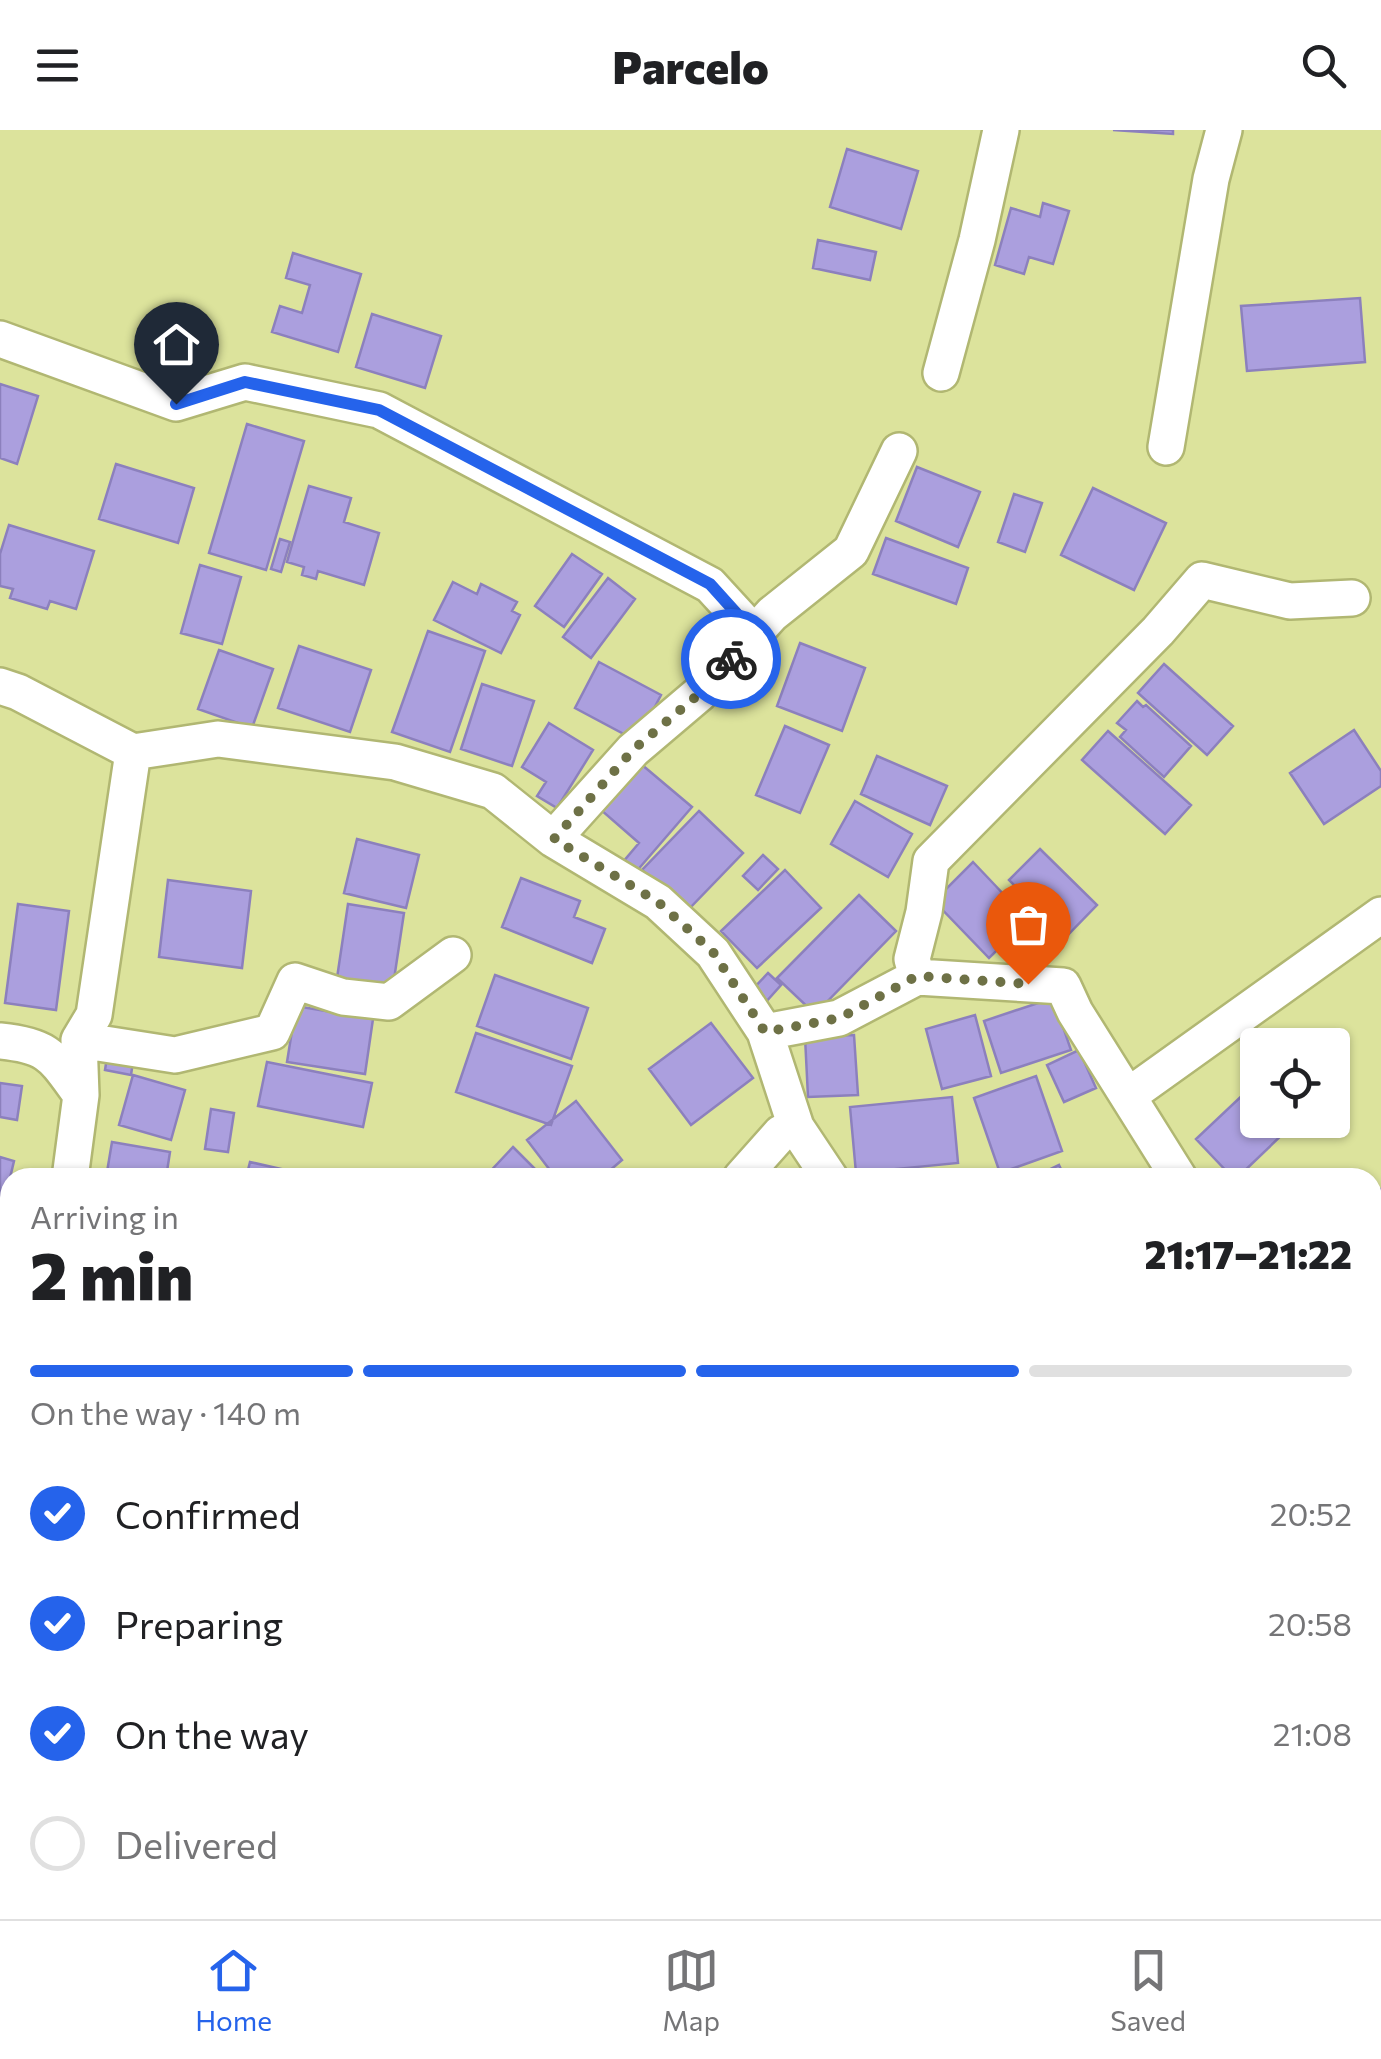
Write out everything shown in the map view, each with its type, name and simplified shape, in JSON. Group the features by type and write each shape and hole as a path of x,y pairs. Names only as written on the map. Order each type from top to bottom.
{"street":[{"path":"941,372 1000,130"},
{"path":"1166,447 1224,130"},
{"path":"0,339 176,404 245,382 379,410 710,584 755,634"},
{"path":"554,839 633,750 699,694 772,614 852,551 899,450"},
{"path":"917,976 912,958 931,861 1158,631 1202,580 1290,600 1352,598"},
{"path":"0,686 133,752 218,739 396,762 494,791 554,839 658,902 713,952 765,1032 796,1127 823,1168"},
{"path":"71,1168 86,1027 133,752"},
{"path":"1128,1096 1381,915"},
{"path":"16,1042 86,1027 174,1054 272,1032 295,982 343,997 389,1002 453,955"},
{"path":"765,1032 840,1018 917,976 1063,986 1173,1168"},
{"path":"16,1042 55,1060 81,1096"},
{"path":"749,1168 781,1133 796,1127"}],"building":[{"path":"1113,130 1173,130 1173,134"},
{"path":"847,149 918,171 901,229 830,207"},
{"path":"1043,203 1069,211 1053,264 1029,257 1024,274 995,265 1011,208 1040,217"},
{"path":"818,240 876,252 870,280 813,268"},
{"path":"293,253 361,274 338,352 272,332 280,306 302,313 310,285 286,278"},
{"path":"1360,298 1365,362 1247,371 1241,306"},
{"path":"372,314 441,336 425,388 356,367"},
{"path":"0,384 38,396 17,464 0,458"},
{"path":"247,424 304,441 266,570 209,553"},
{"path":"116,464 194,488 178,543 99,519"},
{"path":"917,467 980,492 958,547 896,521"},
{"path":"309,486 351,498 344,522 379,533 364,585 318,571 316,579 302,575 304,567 287,562"},
{"path":"1093,488 1166,523 1134,590 1061,555"},
{"path":"1014,494 1042,503 1025,552 998,542"},
{"path":"9,525 94,551 76,609 50,601 47,609 10,598 13,589 0,586 0,554"},
{"path":"886,538 968,568 956,604 873,574"},
{"path":"280,539 290,542 281,572 271,569"},
{"path":"572,554 602,574 564,627 535,606"},
{"path":"200,565 241,577 222,644 181,633"},
{"path":"608,578 635,599 591,658 563,637"},
{"path":"453,582 477,594 481,584 517,602 512,611 520,615 501,653 434,620"},
{"path":"428,631 485,651 450,752 392,732"},
{"path":"800,643 865,668 842,731 777,706"},
{"path":"299,646 371,670 350,732 278,708"},
{"path":"219,650 273,669 252,728 198,709"},
{"path":"599,662 661,695 637,741 575,708"},
{"path":"1164,664 1233,726 1207,755 1138,693"},
{"path":"482,684 534,701 512,766 461,749"},
{"path":"1137,701 1191,746 1164,777 1120,737 1126,730 1117,723"},
{"path":"549,723 593,750 557,808 537,796 546,782 522,767"},
{"path":"785,726 829,745 800,813 756,795"},
{"path":"1354,730 1381,771 1381,786 1324,824 1290,773"},
{"path":"1108,731 1191,805 1165,834 1082,760"},
{"path":"877,756 947,786 930,825 861,794"},
{"path":"641,764 692,807 635,873 623,862 639,843 601,810"},
{"path":"855,801 912,834 888,877 831,844"},
{"path":"699,811 743,853 686,912 642,870"},
{"path":"357,839 419,855 406,908 344,893"},
{"path":"1040,849 1097,905 1062,941 1027,906 1031,902 1009,880"},
{"path":"763,855 778,869 758,890 743,876"},
{"path":"973,862 1028,920 989,958 934,901"},
{"path":"785,870 821,908 757,968 721,931"},
{"path":"521,878 580,901 574,917 605,929 592,963 502,927"},
{"path":"168,880 251,891 242,968 159,957"},
{"path":"859,895 896,931 815,1014 777,978"},
{"path":"18,904 69,911 56,1010 5,1003"},
{"path":"348,904 404,913 393,986 337,978"},
{"path":"768,973 781,985 765,1003 752,990"},
{"path":"495,975 588,1008 571,1059 477,1026"},
{"path":"1053,998 1071,1050 1001,1073 984,1021"},
{"path":"296,1006 373,1019 365,1074 287,1062"},
{"path":"975,1015 991,1076 942,1089 926,1029"},
{"path":"711,1023 753,1078 691,1125 649,1069"},
{"path":"476,1033 572,1066 551,1125 456,1092"},
{"path":"854,1035 858,1095 808,1097 805,1037"},
{"path":"1079,1050 1096,1088 1064,1102 1047,1065"},
{"path":"108,1051 134,1055 131,1075 105,1070"},
{"path":"267,1062 372,1083 363,1127 258,1106"},
{"path":"133,1075 185,1090 171,1140 119,1125"},
{"path":"1036,1076 1062,1151 1014,1168 998,1168 974,1098"},
{"path":"0,1083 22,1086 17,1120 0,1117"},
{"path":"952,1097 958,1163 856,1168 850,1107"},
{"path":"1240,1098 1240,1138 1279,1138 1247,1168 1224,1168 1196,1139"},
{"path":"576,1101 622,1160 613,1168 548,1168 527,1140"},
{"path":"211,1109 234,1113 228,1152 205,1149"},
{"path":"112,1142 170,1152 168,1168 108,1168"},
{"path":"513,1147 534,1168 493,1168"},
{"path":"0,1157 14,1161 12,1168 0,1168"},
{"path":"250,1162 277,1168 248,1168"}],"way so far":[{"path":"731,659 699,694 633,750 554,839 658,902 713,952 765,1032 840,1018 917,976 1028,984"}],"route":[{"path":"176,404 245,382 379,410 710,584 755,634 731,659"}]}
